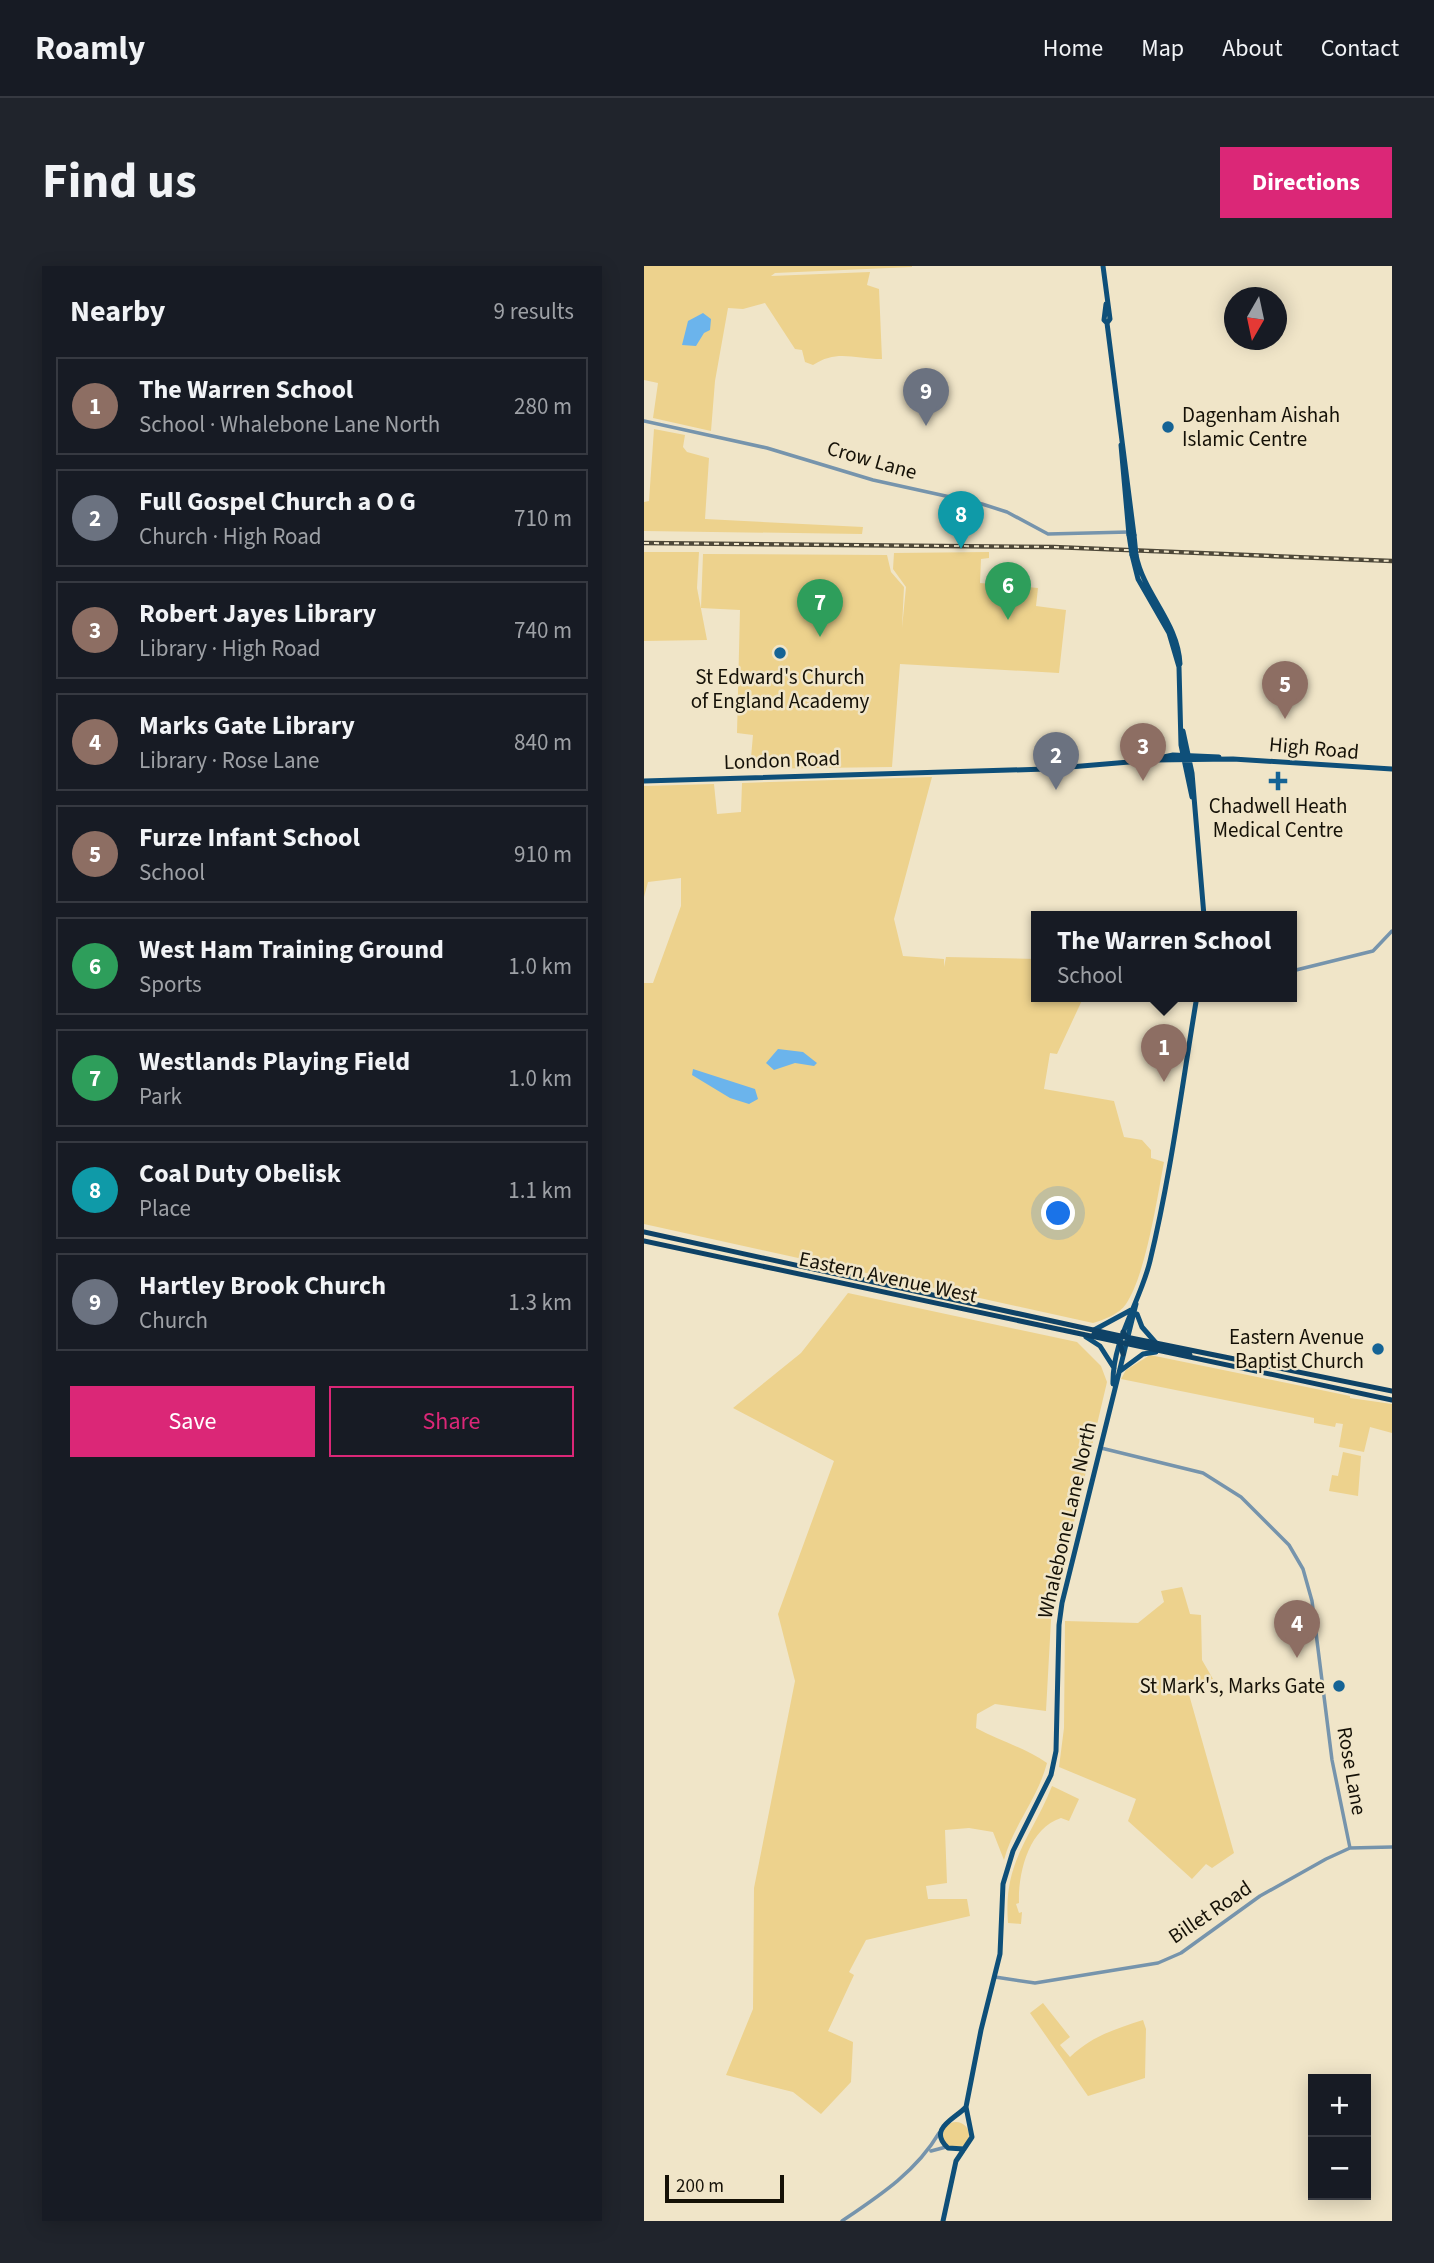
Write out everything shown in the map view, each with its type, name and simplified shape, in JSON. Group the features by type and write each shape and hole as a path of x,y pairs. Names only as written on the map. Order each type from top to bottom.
{"highway":[{"name":"Eastern Avenue West","path":"644,1233 1030,1316 1124,1340"},
{"name":"Eastern Avenue West","path":"644,1241 1110,1342 1124,1340"},
{"path":"1030,1316 1244,1366 1264,1374"},
{"path":"1124,1340 1136,1339 1392,1391"},
{"path":"1124,1340 1157,1352 1392,1400"}],"main road":[{"path":"1103,266 1110,319 1107,323 1134,555 1141,575 1175,637 1182,728 1192,797 1203,911"},
{"name":"High Road","path":"921,772 1061,768 1186,757 1392,769"},
{"name":"London Road","path":"644,781 921,772"},
{"name":"Whalebone Lane North","path":"943,2221 956,2161 972,2137 966,2107 1001,1947 1003,1884 1013,1851 1051,1775 1058,1727 1059,1625 1124,1340 1149,1263 1169,1174 1196,1002"},
{"path":"1090,1330 1106,1325 1135,1308 1146,1333 1162,1345"},
{"path":"1083,1336 1103,1349 1116,1375 1140,1356 1157,1352"},
{"name":"Whalebone Lane North","path":"1116,1375 1123,1354 1124,1340"},
{"path":"956,2161 941,2140 940,2131 966,2107"},
{"path":"952,2119 967,2122"},
{"path":"949,2149 964,2149"}],"street":[{"name":"Crow Lane","path":"644,421 776,450 873,480 982,504 1007,512 1026,524 1052,534 1131,534"},
{"path":"1297,970 1321,967 1373,951 1392,930"},
{"name":"Rose Lane","path":"1100,1448 1168,1462 1210,1476 1248,1503 1289,1545 1303,1569 1312,1601 1332,1760 1350,1848"},
{"name":"Billet Road","path":"995,1977 1035,1983 1158,1963 1181,1953 1260,1896 1350,1848 1392,1847"},
{"path":"842,2221 900,2180 929,2152 940,2131"},
{"path":"929,2152 949,2149"}],"shaded area":[{"path":"644,266 912,267 775,273 771,276 870,272 867,285 879,289 882,359 838,356 813,365 805,362 802,350 795,349 765,303 743,309 728,308 715,381 711,431 653,418 658,383 644,380"},
{"path":"654,429 685,435 683,447 687,452 709,458 705,519 863,527 862,534 644,531 644,502 649,501"},
{"path":"644,552 699,552 697,588 707,640 644,641"},
{"name":"St Edward's Church of England Academy","path":"989,552 989,558 981,559 980,583 1038,588 1036,606 1066,610 1059,673 900,664 892,767 750,769 753,735 737,733 740,610 701,608 703,554 887,555 891,572 904,587 902,628 906,587 893,569 894,553"},
{"path":"932,777 894,919 903,956 944,959 944,967 946,957 1031,959 1031,1002 1081,1002 1057,1054 1050,1053 1044,1089 1114,1101 1124,1137 1142,1140 1151,1150 1151,1158 1164,1162 1150,1236 1139,1274 1133,1291 1120,1311 1093,1323 644,1224 644,983 653,983 681,906 681,878 648,882 644,897 644,786 714,784 717,814 741,812 742,783"},
{"path":"848,1293 1077,1342 1101,1366 1107,1382 1051,1620 1046,1711 995,1704 977,1714 976,1728 1047,1763 1043,1776 1013,1835 1004,1860 993,1832 969,1828 945,1830 947,1883 926,1886 928,1899 967,1899 970,1916 866,1940 849,1972 854,1975 828,2031 853,2042 851,2082 821,2114 793,2092 726,2075 753,2009 754,1888 795,1681 778,1614 834,1461 733,1408 801,1353"},
{"path":"1150,1355 1350,1398 1392,1404 1392,1433 1370,1427 1364,1452 1339,1447 1343,1424 1336,1423 1335,1427 1314,1423 1314,1418 1121,1379 1126,1370"},
{"path":"1343,1452 1361,1456 1358,1496 1329,1491 1332,1475 1338,1476"},
{"path":"1182,1587 1190,1614 1201,1615 1202,1660 1213,1679 1186,1684 1234,1853 1212,1868 1206,1864 1192,1879 1128,1821 1136,1799 1059,1767 1064,1728 1065,1621 1138,1623 1164,1602 1161,1591"},
{"path":"1052,1786 1079,1799 1069,1821 1061,1818 1050,1823 1033,1841 1023,1865 1019,1903 1016,1904 1019,1913 1022,1912 1021,1924 1008,1923 1008,1901 1014,1866"},
{"path":"1043,2003 1070,2037 1060,2045 1070,2057 1095,2038 1143,2020 1146,2029 1145,2078 1088,2096 1030,2013"},
{"path":"956,2122 965,2126 969,2135 965,2144 956,2148 947,2144 943,2135 947,2126"}],"water":[{"path":"703,313 711,319 710,330 704,333 696,346 682,345 688,321"},
{"path":"778,1049 803,1052 817,1063 814,1066 795,1063 774,1070 766,1063"},
{"path":"693,1069 755,1089 758,1099 749,1104 730,1098 692,1075"}],"railway":[{"path":"644,543 1054,547 1392,561"}],"place":[{"name":"Hartley Brook Church","path":"926,426"},
{"name":"Dagenham Aishah Islamic Centre","path":"1168,427"},
{"name":"Coal Duty Obelisk","path":"961,549"},
{"name":"West Ham Training Ground","path":"1008,620"},
{"name":"Westlands Playing Field","path":"820,637"},
{"name":"St Edward's Church of England Academy","path":"780,653"},
{"name":"Furze Infant School","path":"1285,719"},
{"name":"Robert Jayes Library","path":"1143,781"},
{"name":"Chadwell Heath Medical Centre","path":"1278,781"},
{"name":"Full Gospel Church a O G","path":"1056,790"},
{"name":"The Warren School","path":"1164,1082"},
{"name":"Eastern Avenue Baptist Church","path":"1378,1349"},
{"name":"Marks Gate Library","path":"1297,1658"},
{"name":"St Mark's, Marks Gate","path":"1339,1686"}]}
